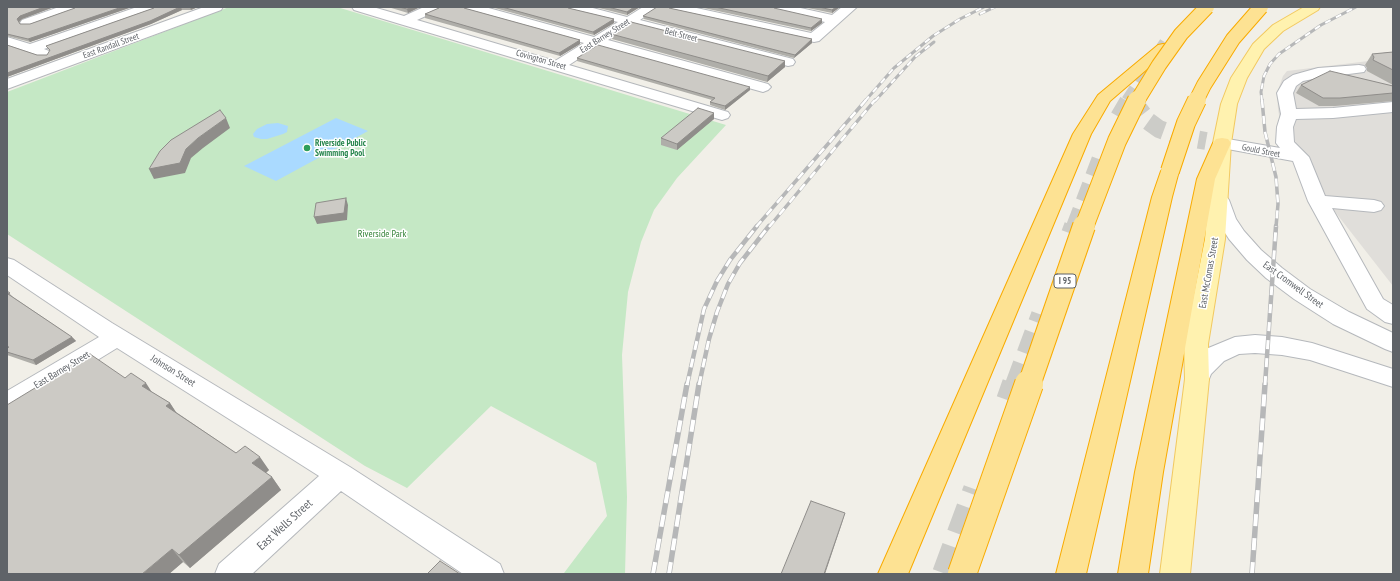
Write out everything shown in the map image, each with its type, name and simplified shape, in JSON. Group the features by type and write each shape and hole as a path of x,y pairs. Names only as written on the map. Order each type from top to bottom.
{"highway":[{"name":"I 95","path":"962,574 1117,141 1138,99 1159,64 1181,34 1207,7"},
{"path":"1071,574 1162,197 1178,146 1186,123 1204,85 1233,39 1261,7"},
{"path":"893,574 1076,145 1094,112 1110,91 1163,48"},
{"path":"1133,574 1149,472 1214,142"}],"main road":[{"name":"East McComas Street","path":"1175,574 1197,379 1196,344 1215,239 1219,200 1214,142 1234,89 1252,56 1278,28 1313,7"}],"street":[{"path":"30,49 146,7 180,20"},
{"name":"East Randall Street","path":"7,84 216,7"},
{"name":"Covington Street","path":"359,7 722,115"},
{"path":"405,20 434,7"},
{"path":"470,7 763,87"},
{"name":"East Barney Street","path":"558,65 652,7"},
{"path":"674,7 814,38 850,7"},
{"path":"779,7 836,20"},
{"path":"550,29 579,8"},
{"name":"Belt Street","path":"579,8 788,62"},
{"path":"27,23 52,14 71,16 89,28"},
{"path":"649,56 680,34"},
{"path":"7,41 68,62"},
{"path":"1359,70 1318,73 1298,78 1289,84 1285,93 1289,114 1285,127 1285,143 1300,157 1318,201 1375,304 1393,316"},
{"path":"1289,114 1334,114 1393,107"},
{"name":"Gould Street","path":"1214,142 1300,157"},
{"name":"East Cromwell Street","path":"1219,200 1224,215 1236,235 1274,274 1302,294 1341,318 1393,343"},
{"path":"1318,201 1374,206"},
{"name":"Johnson Street","path":"7,265 117,337 340,475 489,574"},
{"name":"East Barney Street","path":"7,403 117,337"},
{"path":"1197,379 1201,369 1215,355 1228,348 1255,344 1282,346 1328,357 1393,378"},
{"name":"East Wells Street","path":"230,574 340,475"}],"shaded area":[{"path":"1393,58 1393,286 1336,213 1289,146 1281,127 1277,93 1283,76 1287,71"}],"green space":[{"name":"Riverside Park","path":"229,7 337,7 726,125 677,178 654,210 641,242 628,292 622,355 627,497 625,574 564,573 607,516 596,463 491,406 407,488 365,466 7,234 7,92"}],"water":[{"name":"Riverside Public Swimming Pool","path":"336,118 368,131 276,181 244,166"},
{"path":"278,123 288,126 287,132 267,139 254,137 253,134 257,129 267,124"}],"building":[{"path":"7,7 44,7 20,16 17,19 20,24 30,24 76,7 122,7 28,39 7,34"},
{"path":"155,7 180,7 150,21 7,73 7,45 37,55 47,55 50,50 46,46"},
{"path":"399,7 412,7 407,9"},
{"path":"440,7 463,7 580,40 559,53 425,14"},
{"path":"502,7 568,7 614,19 593,32"},
{"path":"608,7 634,7 627,12"},
{"path":"657,7 668,7 812,39 795,55 643,16"},
{"path":"715,7 773,7 822,19 811,28"},
{"path":"819,7 836,7 832,10"},
{"path":"631,22 785,61 768,76 611,34"},
{"path":"598,45 750,87 725,106 710,102 715,98 577,58"},
{"path":"1393,52 1393,70 1373,60 1374,57 1372,54"},
{"path":"1330,71 1393,86 1393,93 1340,98 1323,98 1301,85"},
{"path":"698,108 714,113 677,144 661,138"},
{"path":"220,110 226,118 198,138 186,149 180,163 149,169 160,151 171,140"},
{"path":"346,198 344,213 314,217 316,203"},
{"path":"7,291 10,293 8,294 72,337 33,360 7,352 7,348 9,347 7,347"},
{"path":"90,354 125,378 131,373 146,383 142,386 170,403 166,406 236,453 245,446 260,457 252,463 272,477 179,555 172,549 142,574 7,574 7,405 53,377 56,378 57,374"},
{"path":"811,501 845,513 824,574 781,574"},
{"path":"440,561 460,574 427,574"}],"tunnel":[{"path":"1128,101 1166,43"},
{"path":"1119,117 1129,100"},
{"path":"1132,100 1148,121 1159,129 1178,136 1206,141"},
{"path":"1075,227 1101,158"},
{"path":"1072,234 1075,226"},
{"path":"1016,385 1042,315"},
{"path":"1010,401 1016,384"},
{"path":"946,574 977,490"}],"railway":[{"path":"865,101 894,68 933,36 960,19 984,7"},
{"path":"980,14 995,7"},
{"path":"1262,101 1261,92 1264,76 1270,64 1279,54 1321,25 1356,7"},
{"path":"875,101 915,57 934,42"},
{"path":"756,227 866,100"},
{"path":"769,227 875,100"},
{"path":"1262,100 1265,132 1276,177 1278,204 1276,227"},
{"path":"687,385 704,309 717,281 730,260 757,226"},
{"path":"699,385 709,339 717,312 728,284 740,263 769,226"},
{"path":"1265,385 1276,226"},
{"path":"653,574 687,384"},
{"path":"669,574 699,384"},
{"path":"1252,574 1265,384"}],"place":[{"name":"Riverside Public Swimming Pool","path":"307,148"}]}
